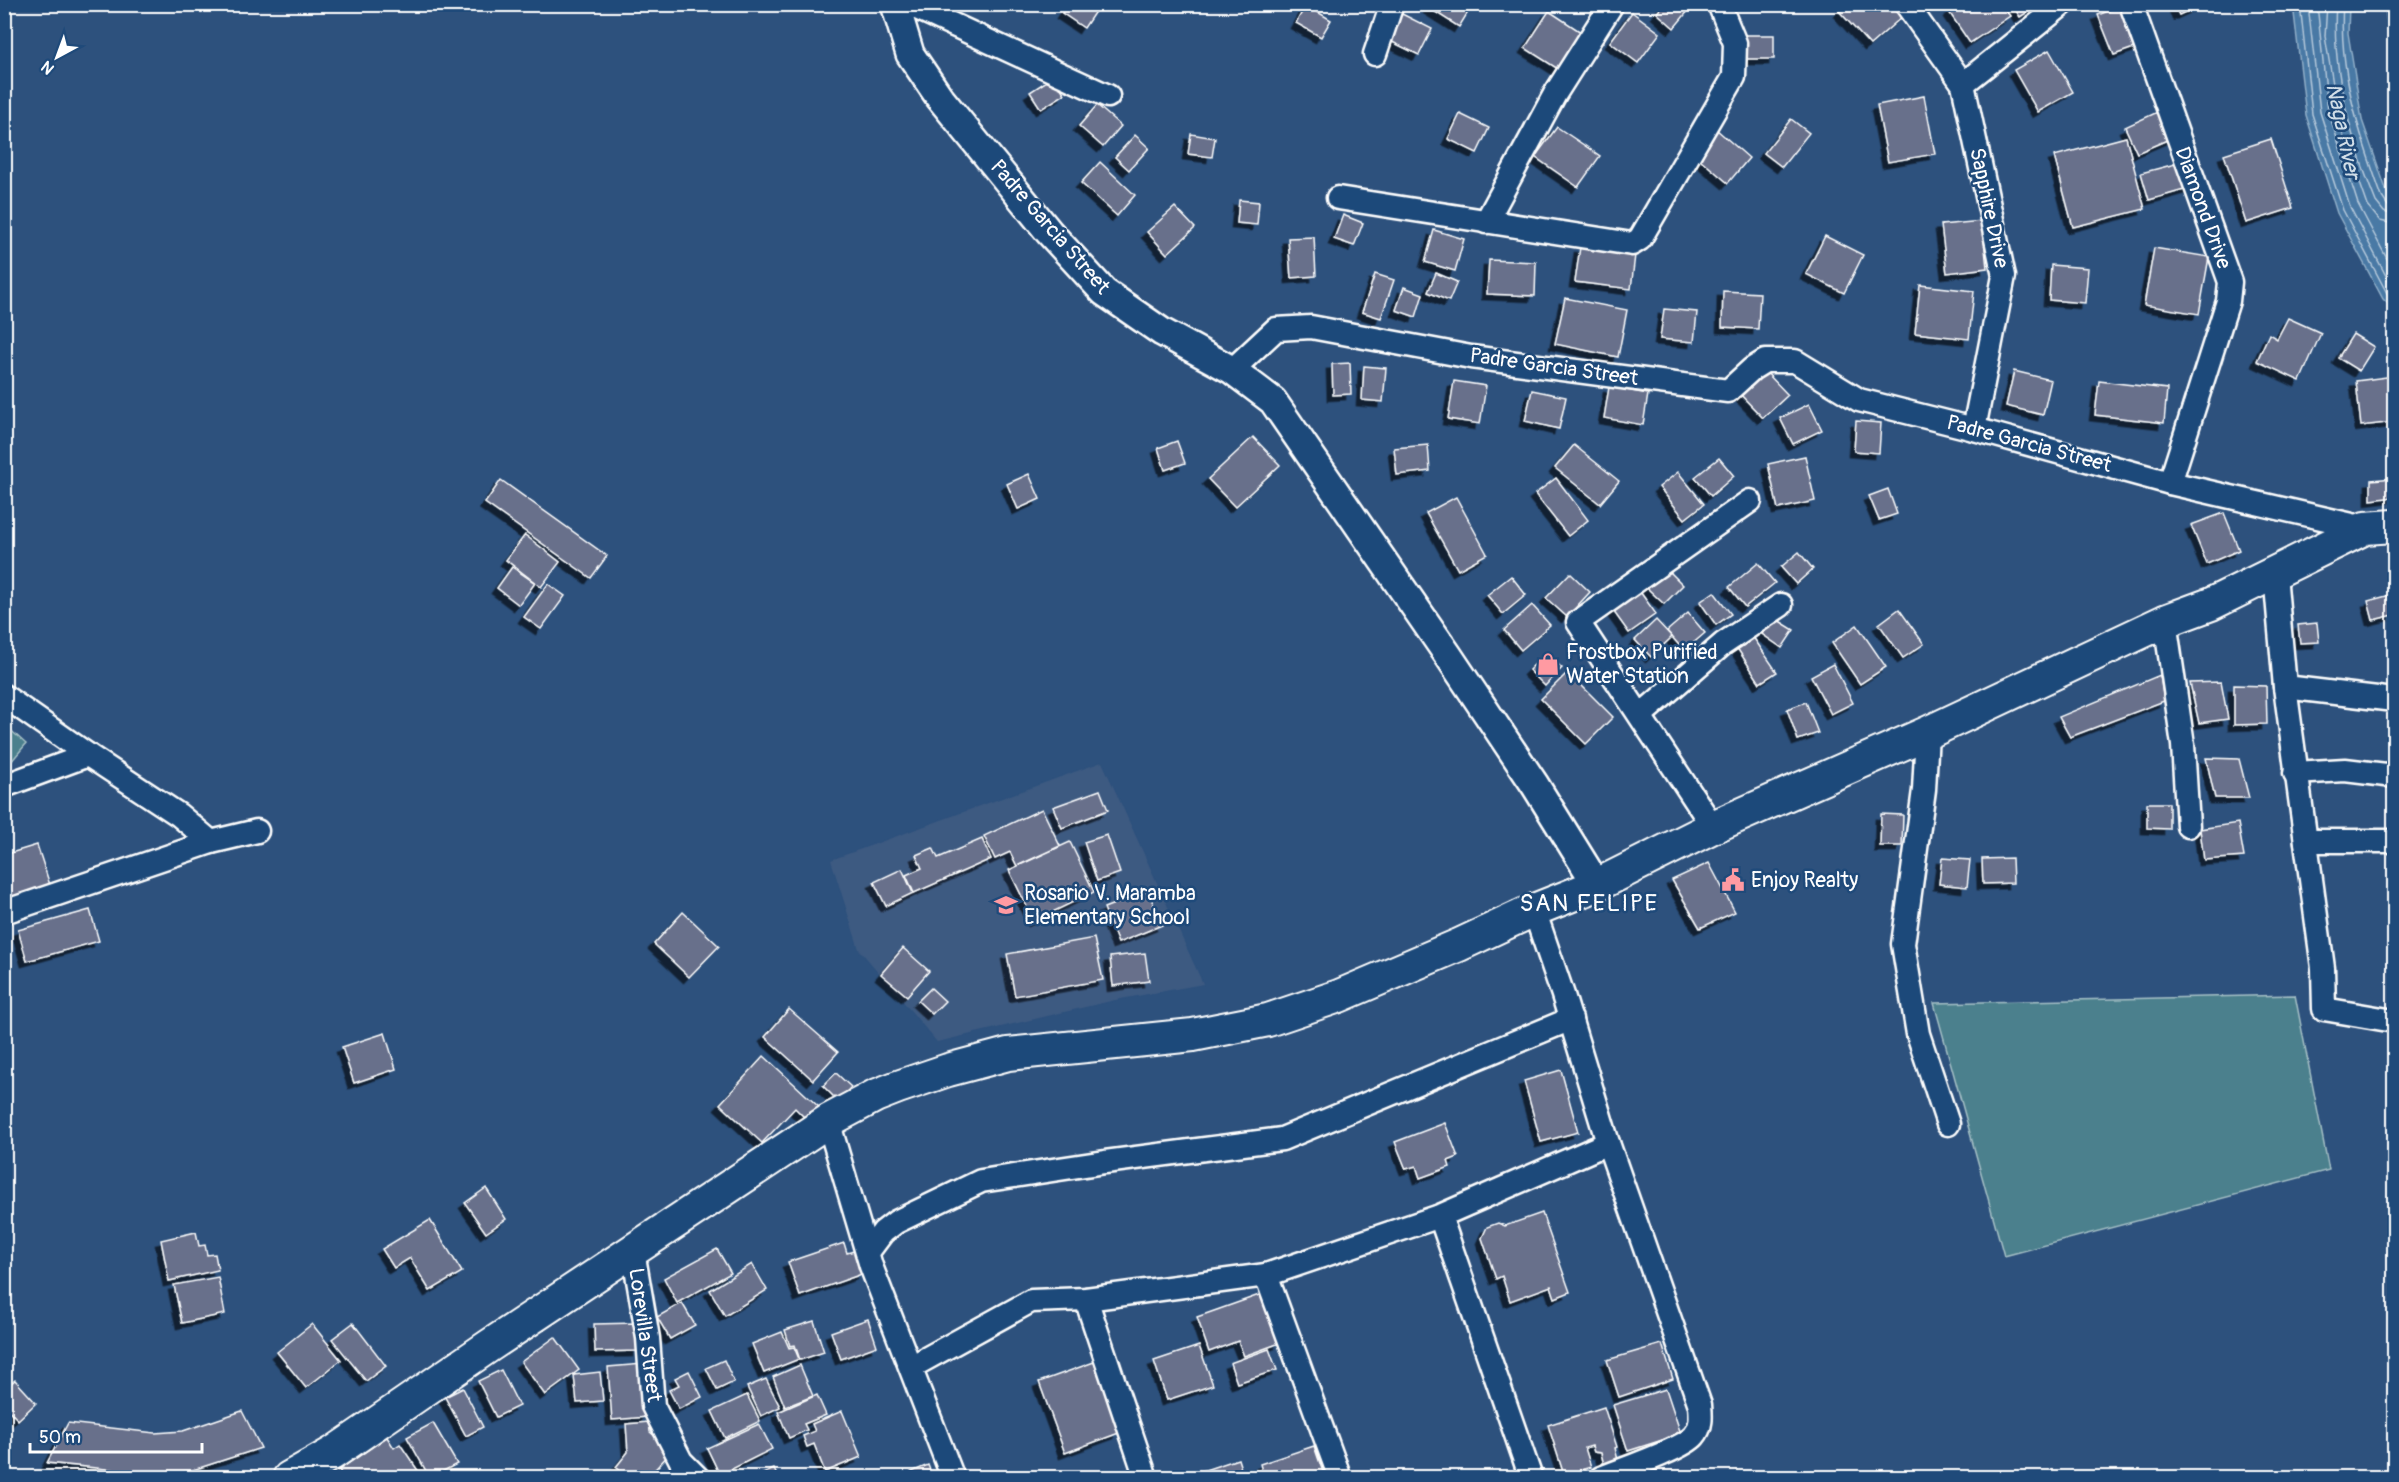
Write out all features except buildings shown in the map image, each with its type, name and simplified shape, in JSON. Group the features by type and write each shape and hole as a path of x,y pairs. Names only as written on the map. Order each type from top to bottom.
{"main road":[{"path":"289,1478 333,1453 489,1346 828,1121 875,1096 948,1070 1008,1054 1193,1035 1268,1020 1339,996 1534,910 1597,885 1713,826 1927,733 2165,621 2211,604 2380,527"}],"street":[{"name":"Padre Garcia Street","path":"895,4 910,54 940,98 1049,232 1104,292 1162,332 1232,370 1276,330 1311,327 1471,357 1728,391 1752,369 1765,361 1795,361 1859,400 2170,483 2380,527"},
{"path":"908,4 1108,96"},
{"path":"1375,54 1392,4"},
{"path":"1486,222 1555,94 1612,4"},
{"path":"1338,198 1632,244 1640,239 1734,77 1735,43 1719,4"},
{"name":"Sapphire Drive","path":"1906,4 1963,84 2004,276 1974,429"},
{"path":"1963,84 2063,4"},
{"name":"Diamond Drive","path":"2131,4 2230,282 2228,301 2170,483"},
{"path":"1232,370 1273,401 1448,655 1535,785 1597,885"},
{"path":"1713,826 1578,622 1750,501"},
{"path":"2275,574 2295,773 2323,969 2324,1009 2394,1021"},
{"path":"1641,715 1723,644 1781,605"},
{"path":"2165,621 2183,745 2188,826"},
{"path":"2285,687 2394,700"},
{"path":"4,696 179,815 211,842"},
{"path":"1927,733 1924,790 1903,944 1918,1034 1948,1124"},
{"path":"4,786 88,755"},
{"path":"2295,773 2346,770 2394,776"},
{"path":"4,912 211,842 257,831"},
{"path":"2306,840 2389,841"},
{"path":"1534,910 1571,1019 1608,1143 1700,1405 1701,1421 1694,1436 1670,1450 1601,1478"},
{"path":"868,1252 883,1232 896,1222 981,1181 1282,1139 1571,1019"},
{"path":"828,1121 871,1266 953,1478"},
{"path":"911,1367 1031,1301 1086,1299 1266,1275 1440,1216 1608,1143"},
{"path":"1440,1216 1531,1478"},
{"name":"Lorevilla Street","path":"633,1251 648,1338 653,1406 681,1461 698,1478"},
{"path":"1266,1275 1340,1478"},
{"path":"1086,1299 1146,1478"}],"shaded area":[{"name":"Rosario V. Maramba Elementary School","path":"1102,762 1203,984 1115,1000 937,1042 859,949 831,860"}],"green space":[{"path":"2385,5 2394,5 2394,79 2392,72"},
{"path":"5,725 26,744 5,769"},
{"path":"2295,995 2329,1170 2004,1256 1934,1003"}],"water":[{"name":"Naga River","path":"2295,5 2349,5 2348,33 2362,120 2394,206 2394,309 2383,299 2337,213 2306,115"}],"place":[{"name":"Frostbox Purified Water Station","path":"1548,664"},
{"name":"Enjoy Realty","path":"1733,880"},
{"name":"Rosario V. Maramba Elementary School","path":"1006,905"}],"district":[{"name":"SAN FELIPE","path":"1589,903"}]}
